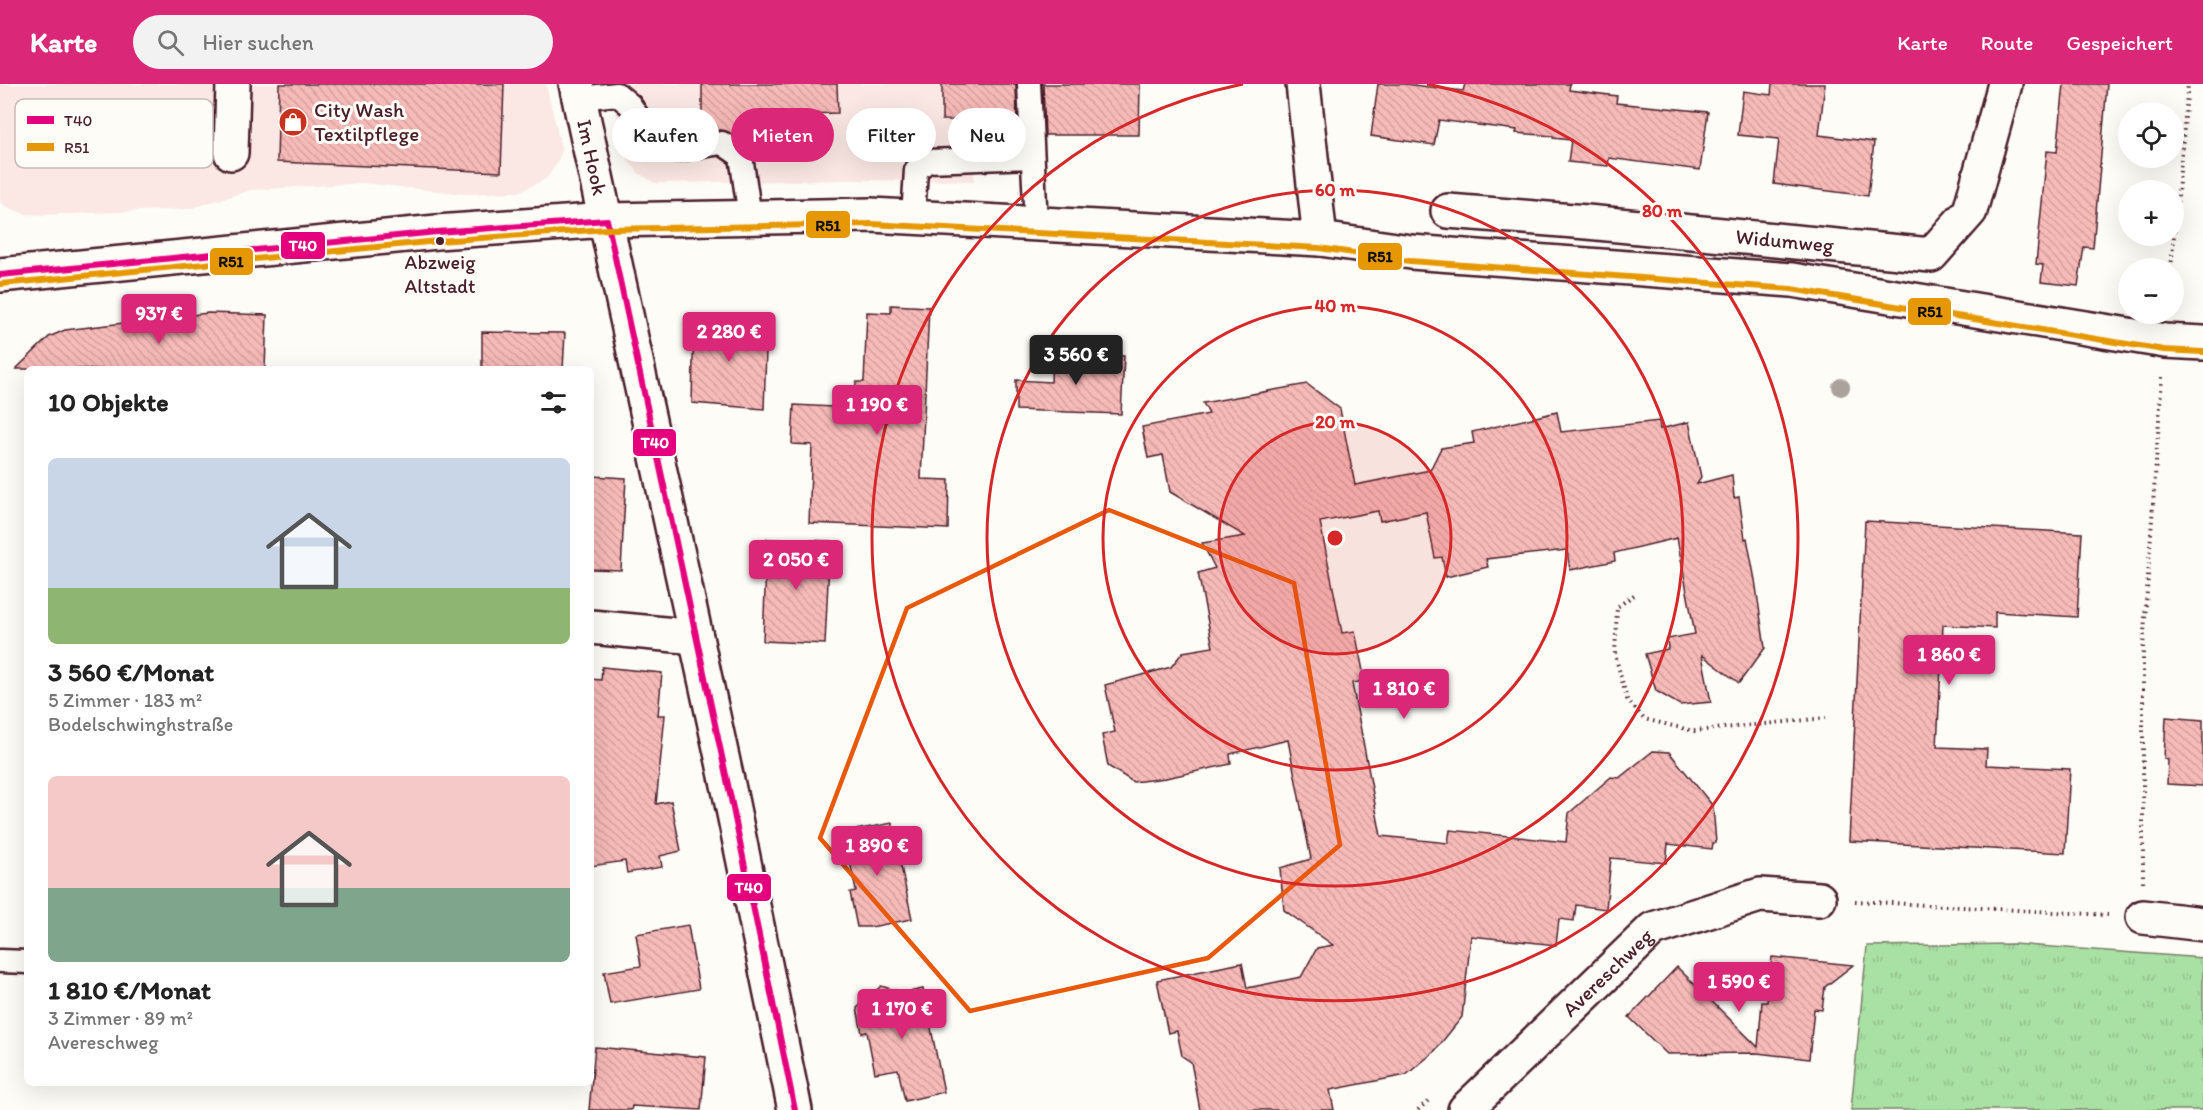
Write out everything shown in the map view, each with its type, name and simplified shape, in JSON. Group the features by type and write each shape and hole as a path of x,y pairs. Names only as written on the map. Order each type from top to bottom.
{"street":[{"path":"231,153 233,84"},
{"path":"1303,84 1320,239"},
{"name":"Widumweg","path":"1448,211 1931,255 1970,212 2005,84"},
{"name":"Im Hook","path":"578,91 795,1110"},
{"path":"0,275 437,232 607,220 871,215 1320,239 1411,252 1792,280 2165,341 2203,343"},
{"path":"594,627 696,637"},
{"name":"Avereschweg","path":"1465,1110 1653,929 1760,895 1819,898"},
{"path":"2143,917 2203,924"}],"lane":[{"path":"1029,84 1036,224"},
{"path":"578,91 617,94 630,105 653,140 676,150 722,143 741,156 750,218"},
{"path":"913,217 916,170 928,161 1032,157"},
{"path":"0,961 24,962"}],"path":[{"path":"2172,258 2188,84"},
{"path":"1819,898 2143,917 2144,647 2165,341"},
{"path":"1634,595 1617,607 1615,655 1627,699 1644,719 1694,731 1826,718"}],"highlighted area":[{"path":"1109,510 1294,583 1340,845 1208,958 970,1011 820,838 907,608"}],"shaded area":[{"path":"0,84 546,84 562,151 546,179 519,192 466,194 362,183 251,190 189,209 43,215 25,214 6,207 0,202"},
{"path":"609,84 974,84 974,108 948,108 948,162 974,162 974,181 655,183 640,174 629,162 719,162 719,108 615,108"}],"green space":[{"path":"2013,944 2203,958 2203,1110 1851,1110 1867,946"}],"building":[{"path":"279,84 504,84 501,172 277,162"},
{"path":"702,84 837,84 838,113 834,113 834,108 731,108 731,134 719,130 719,108 702,108"},
{"path":"942,84 1016,84 1017,108 948,108 948,120 942,120"},
{"path":"1043,84 1140,84 1139,135 1045,135"},
{"path":"1378,84 1405,84 1463,91 1465,84 1570,84 1569,90 1617,96 1616,103 1708,112 1700,170 1609,158 1608,166 1568,162 1571,140 1439,120 1434,145 1371,136"},
{"path":"1772,84 1825,84 1819,135 1874,142 1868,196 1774,184 1779,139 1738,135 1743,91 1771,95"},
{"path":"2064,84 2107,84 2093,248 2084,247 2078,286 2041,282 2043,265 2036,264 2047,151 2057,152"},
{"path":"891,305 929,307 921,479 949,480 948,529 809,523 812,445 792,444 794,405 855,408 856,382 864,382 867,312 891,313"},
{"path":"208,313 267,315 265,366 24,366 24,369 16,369 49,337 65,330"},
{"path":"694,318 767,321 764,409 692,403"},
{"path":"482,332 565,333 563,366 482,366"},
{"path":"1052,353 1124,356 1121,414 1016,410 1016,380 1051,382"},
{"path":"1307,384 1340,409 1355,485 1430,470 1441,448 1474,443 1472,432 1557,412 1561,432 1659,421 1660,429 1689,422 1701,477 1697,484 1732,475 1734,498 1739,497 1745,539 1747,538 1765,648 1739,683 1702,655 1711,702 1680,705 1656,691 1645,654 1668,649 1667,639 1695,634 1677,538 1614,553 1615,561 1570,570 1567,550 1486,559 1488,567 1446,577 1442,557 1435,558 1426,512 1380,521 1378,511 1320,522 1342,633 1355,631 1365,681 1352,683 1381,836 1448,843 1450,830 1566,842 1569,813 1611,777 1619,778 1653,751 1669,752 1713,806 1716,843 1713,843 1712,849 1668,844 1666,863 1611,858 1606,909 1576,905 1574,921 1559,919 1556,945 1471,936 1462,1017 1434,1052 1406,1075 1330,1090 1334,1110 1200,1110 1191,1062 1182,1056 1177,1031 1168,1033 1157,980 1242,963 1247,988 1301,977 1317,948 1333,945 1284,910 1280,868 1311,859 1288,740 1230,754 1231,764 1166,778 1133,782 1108,766 1102,735 1115,732 1105,685 1171,667 1183,652 1213,647 1198,573 1215,568 1202,543 1245,536 1170,492 1163,455 1148,458 1142,427 1209,414 1203,403"},
{"path":"594,476 626,478 621,570 594,569"},
{"path":"1865,521 2082,533 2077,617 1995,612 1995,628 1943,625 1937,747 1987,749 1986,765 2070,769 2065,853 1849,841"},
{"path":"767,539 830,541 825,644 763,641"},
{"path":"602,667 662,673 658,715 665,715 656,804 671,801 681,851 660,856 662,867 627,873 625,861 594,866 594,679 601,680"},
{"path":"2166,717 2203,720 2203,786 2167,784 2168,760 2164,759"},
{"path":"892,823 912,919 871,927 857,927 850,892 856,891 844,832"},
{"path":"688,925 699,989 610,1004 604,972 641,966 636,934"},
{"path":"1772,957 1853,965 1825,987 1822,1010 1814,1009 1809,1059 1757,1053 1667,1054 1629,1017 1677,967 1758,1047 1762,1002 1767,1002"},
{"path":"881,986 904,993 923,989 944,1092 905,1101 898,1069 875,1073 867,1032 862,1033 857,1008"},
{"path":"595,1047 706,1057 701,1110 632,1106 631,1110 589,1110 591,1086 594,1086"}],"transit line":[{"name":"T40","path":"607,220 795,1110"},
{"name":"T40","path":"0,275 437,232 607,220"},
{"name":"R51","path":"1,284 438,241 607,229 871,224 1319,248 1410,261 1791,289 2164,350 2203,352"}],"place":[{"name":"City Wash Textilpflege","path":"293,122"},
{"name":"Abzweig Altstadt","path":"440,241"}]}
